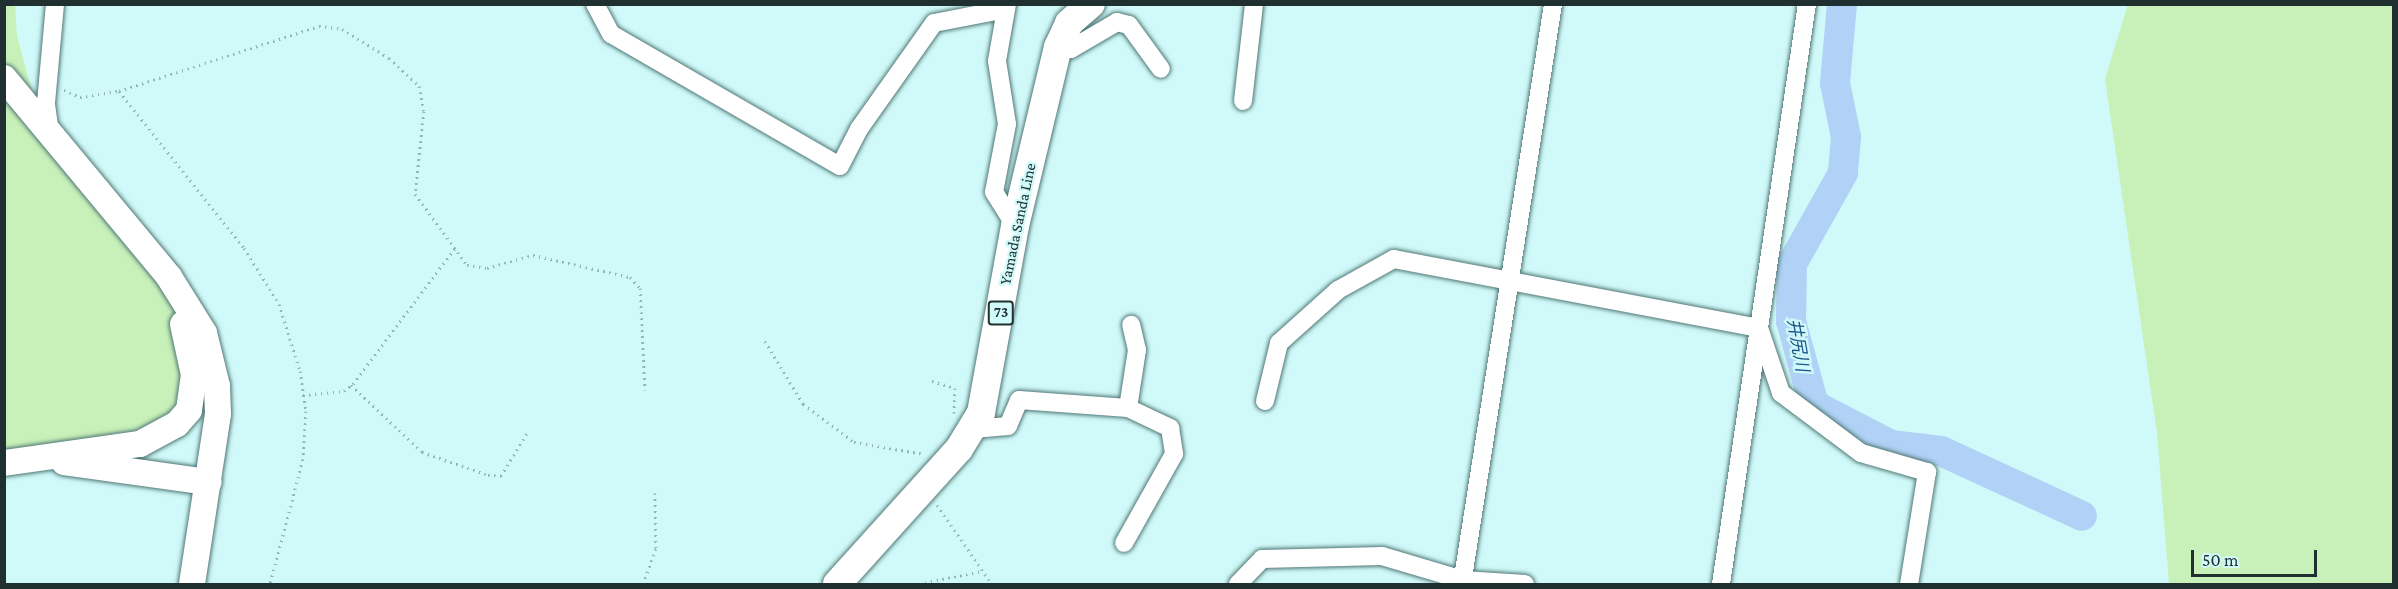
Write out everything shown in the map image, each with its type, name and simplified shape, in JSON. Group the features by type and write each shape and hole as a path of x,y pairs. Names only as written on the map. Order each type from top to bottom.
{"main road":[{"name":"Yamada Sanda Line","path":"837,585 973,429 986,396 1016,226 1058,47 1069,23 1091,4"}],"street":[{"path":"50,133 49,83 55,4"},
{"path":"595,4 611,34 840,166 859,129 934,23 1007,7 997,61 1007,124 994,192 1016,226"},
{"path":"1243,101 1254,4"},
{"path":"1463,582 1553,4"},
{"path":"1721,585 1808,4"},
{"path":"1058,47 1071,49 1106,25 1123,24 1142,39 1161,69"},
{"path":"4,78 140,242 192,309 212,358 218,414 192,585"},
{"path":"4,463 49,460 140,444 160,436 189,410 191,344 140,242"},
{"path":"1265,401 1280,343 1338,290 1394,259 1510,284 1759,328"},
{"path":"1128,408 1137,350 1131,325"},
{"path":"1759,328 1781,393 1861,453 1927,471 1909,585"},
{"path":"973,429 1008,426 1019,400 1128,408 1170,428 1174,454 1124,543"},
{"path":"49,460 209,482"},
{"path":"1238,585 1262,559 1382,556 1463,582 1525,585"}],"path":[{"path":"49,83 80,97 119,91 319,26 342,28 389,58 419,86 424,111 413,183 455,249 475,269 532,255 630,277 645,308 639,354 645,390"},
{"path":"119,91 244,248 279,304 303,395 303,459 270,585"},
{"path":"303,395 344,391 351,386 455,249"},
{"path":"765,341 803,404 854,442 930,453"},
{"path":"351,386 422,452 488,475 501,476 527,433"},
{"path":"643,585 656,548 656,493"},
{"path":"919,585 982,571"}],"green space":[{"path":"15,4 17,36 46,143 166,285 189,327 179,405 155,431 5,461 4,5"},
{"path":"2128,4 2393,5 2393,584 2169,584 2157,433 2105,79"}],"waterway":[{"name":"井尻川","path":"1842,4 1835,83 1846,137 1843,173 1792,264 1791,321 1814,405 1891,445 1941,451 2082,516"}]}
